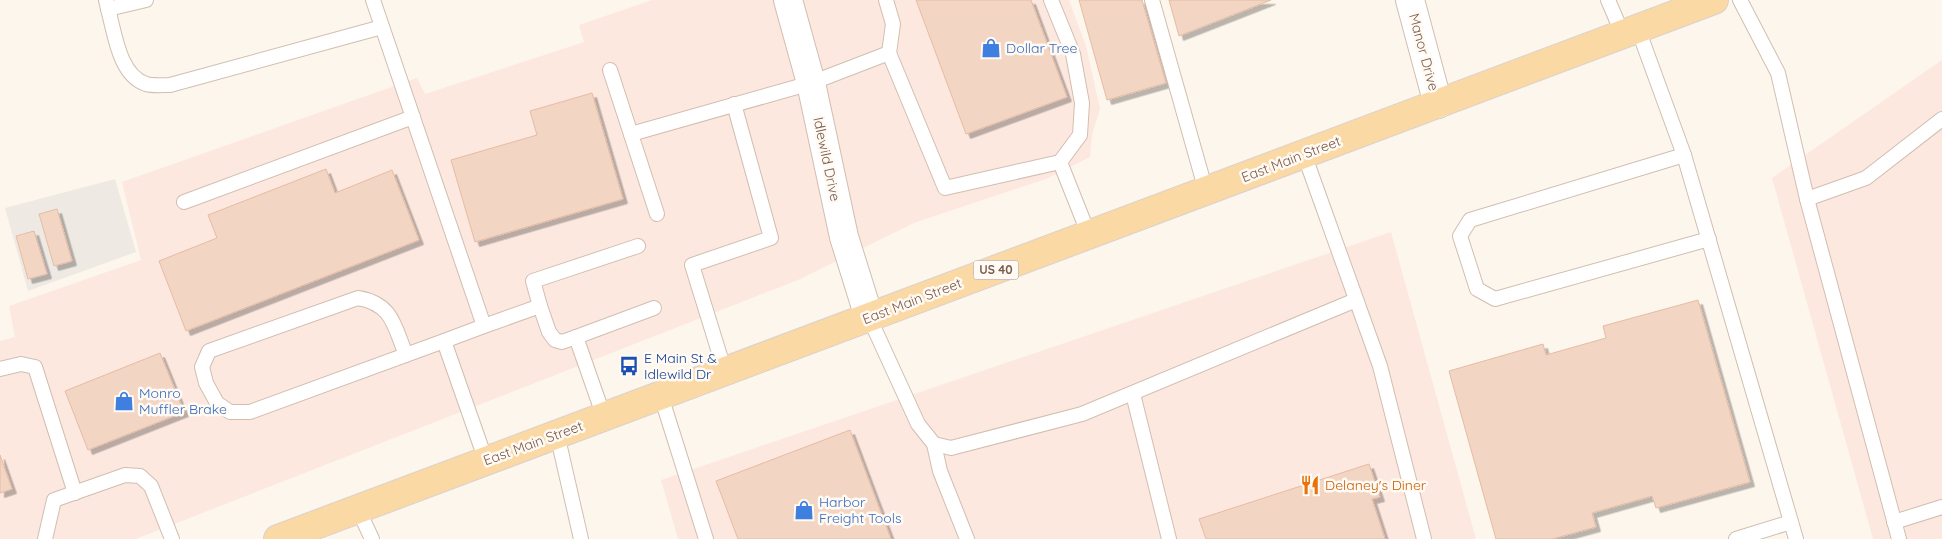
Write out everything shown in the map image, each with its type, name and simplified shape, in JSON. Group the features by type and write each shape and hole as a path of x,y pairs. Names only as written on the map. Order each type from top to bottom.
{"main road":[{"name":"East Main Street","path":"278,539 1714,0"}],"street":[{"name":"Idlewild Drive","path":"788,0 811,83 844,237 870,317"},
{"name":"Manor Drive","path":"1410,0 1438,104"}],"lane":[{"path":"146,0 107,5 124,66 133,77 147,84 170,85 382,27"},
{"path":"373,0 484,326"},
{"path":"886,0 893,24 889,53 945,188 1060,162 1080,135 1082,104 1073,54 1051,0"},
{"path":"1152,0 1206,191"},
{"path":"1608,0 1630,32 1684,155 1796,539"},
{"path":"1740,0 1778,73 1807,199 1899,539"},
{"path":"632,134 811,83 889,53"},
{"path":"610,70 657,214"},
{"path":"725,372 692,266 771,238 734,104"},
{"path":"184,202 413,117"},
{"path":"1807,199 1866,178 1942,119"},
{"path":"1304,154 1380,366 1424,539"},
{"path":"1684,155 1470,220 1460,236 1476,289 1495,299 1709,239"},
{"path":"1060,162 1089,235"},
{"path":"638,246 533,281 549,332 555,340 562,342 654,308"},
{"path":"406,355 389,313 373,300 358,298 209,352 202,367 206,383 217,403 230,412 250,412 406,355 484,326 540,306"},
{"path":"934,444 951,448 1082,414 1356,300"},
{"path":"870,317 918,424 934,444 940,471 967,539"},
{"path":"576,337 604,417"},
{"path":"444,341 486,461"},
{"path":"0,368 22,364 35,367 75,493"},
{"path":"1132,394 1169,539"},
{"path":"660,396 706,539"},
{"path":"558,434 581,539"},
{"path":"45,539 54,500 125,475 140,476 151,486 172,539"},
{"path":"1894,522 1942,508"},
{"path":"358,509 372,539"},
{"path":"1736,539 1791,522"}],"shaded area":[{"path":"652,0 1069,0 1086,46 1100,109 1092,135 1090,157 1046,179 914,223 798,280 136,539 0,539 0,341 15,337 9,306 141,260 122,182 417,78 425,94 584,42 579,25"},
{"path":"1942,60 1942,539 1873,539 1772,178"},
{"path":"115,179 136,252 28,291 5,208"},
{"path":"1391,232 1476,539 678,539 661,480"}],"building":[{"name":"Dollar Tree","path":"916,0 1031,0 1067,97 966,134"},
{"path":"1079,0 1142,0 1166,83 1107,100"},
{"path":"1169,0 1271,0 1179,36"},
{"path":"592,93 623,199 475,242 451,160 537,135 530,111"},
{"path":"326,169 335,193 392,170 419,240 186,331 159,261 217,238 208,215"},
{"path":"57,209 72,261 54,266 39,214"},
{"path":"34,231 47,274 28,279 16,236"},
{"path":"1698,300 1750,482 1656,508 1652,496 1592,513 1596,527 1552,539 1496,539 1449,371 1543,344 1546,355 1606,338 1603,326"},
{"name":"Monro Muffler Brake","path":"160,353 184,412 88,450 65,391"},
{"name":"Harbor Freight Tools","path":"850,430 891,539 738,539 716,481"},
{"path":"0,455 12,489 0,493"},
{"path":"1369,464 1380,497 1372,499 1385,539 1206,539 1199,519"}],"place":[{"name":"Dollar Tree","path":"991,48"},
{"name":"E Main St & Idlewild Dr","path":"629,366"},
{"name":"Monro Muffler Brake","path":"124,401"},
{"name":"Delaney's Diner","path":"1310,485"},
{"name":"Harbor Freight Tools","path":"804,510"}]}
